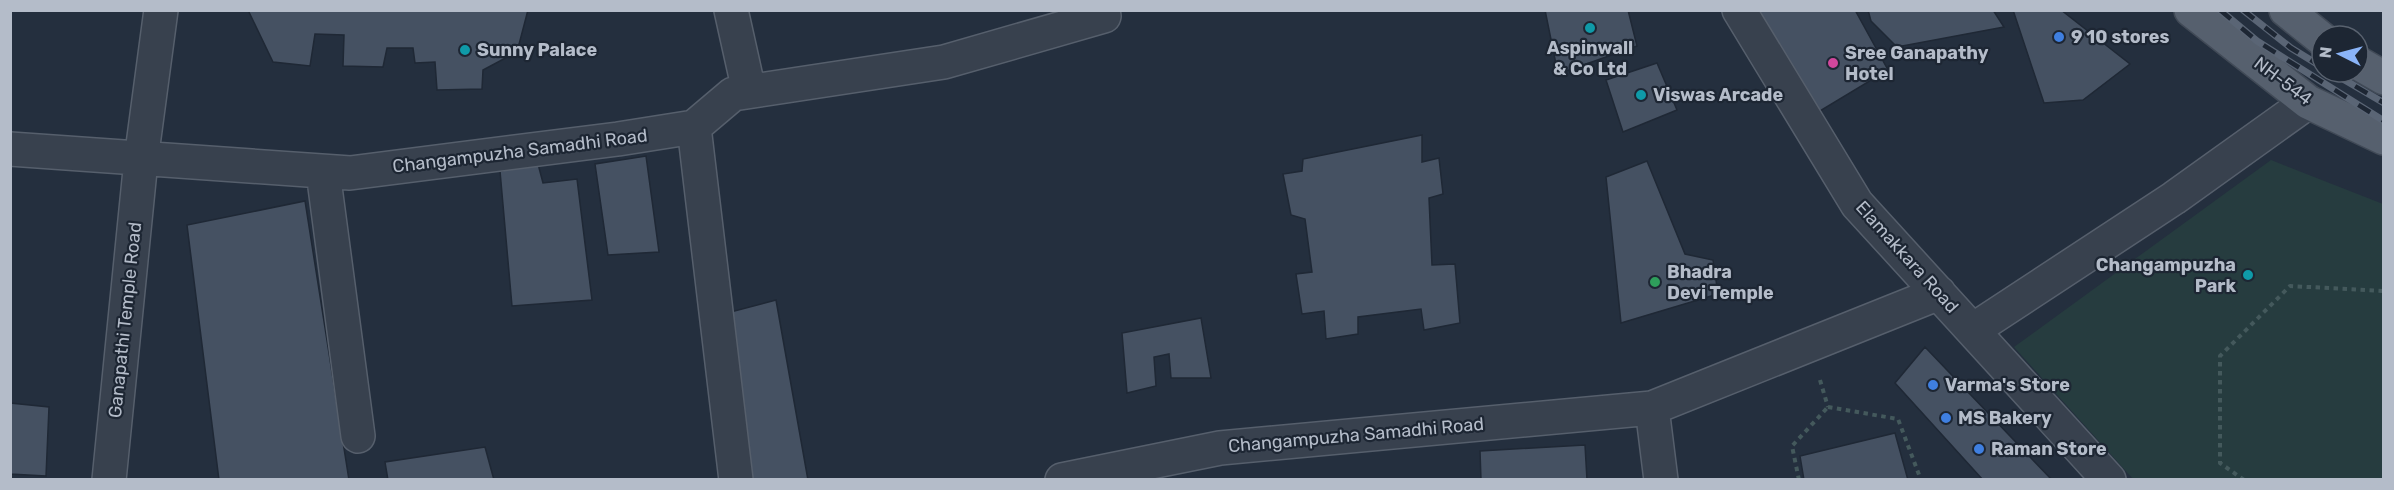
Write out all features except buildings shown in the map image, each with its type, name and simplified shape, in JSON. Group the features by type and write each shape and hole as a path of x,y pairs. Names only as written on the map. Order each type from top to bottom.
{"main road":[{"name":"NH-544","path":"2191,10 2308,102 2384,138"},
{"path":"2286,10 2310,29"},
{"path":"2370,70 2384,78"}],"street":[{"path":"141,160 161,10"},
{"path":"731,10 749,92"},
{"name":"Elamakkara Road","path":"1739,10 1857,204 2109,480"},
{"path":"735,480 694,127 733,94 944,62 1104,16"},
{"path":"1973,330 2174,198 2308,102"},
{"name":"Changampuzha Samadhi Road","path":"10,150 350,173 618,139 694,127"},
{"name":"Ganapathi Temple Road","path":"109,480 141,160"},
{"path":"323,172 358,436"},
{"name":"Changampuzha Samadhi Road","path":"1062,480 1220,448 1653,408 1939,293"},
{"path":"1653,408 1661,480"}],"path":[{"path":"2244,480 2220,463 2220,356 2290,286 2384,291"},
{"path":"1799,480 1792,446 1828,407 1898,419 1921,480"}],"green space":[{"name":"Changampuzha Park","path":"2271,160 2383,204 2383,479 2133,479 2014,347"}],"railway":[{"path":"2220,10 2257,41 2384,121"},
{"path":"2243,10 2291,48 2310,60"},
{"path":"2352,84 2384,103"}],"place":[{"name":"Aspinwall & Co Ltd","path":"1590,28"},
{"name":"9 10 stores","path":"2059,37"},
{"name":"Sunny Palace","path":"465,50"},
{"name":"Sree Ganapathy Hotel","path":"1833,63"},
{"name":"Viswas Arcade","path":"1641,95"},
{"name":"Changampuzha Park","path":"2248,275"},
{"name":"Bhadra Devi Temple","path":"1655,282"},
{"name":"Varma's Store","path":"1933,385"},
{"name":"MS Bakery","path":"1946,418"},
{"name":"Raman Store","path":"1979,449"}]}
